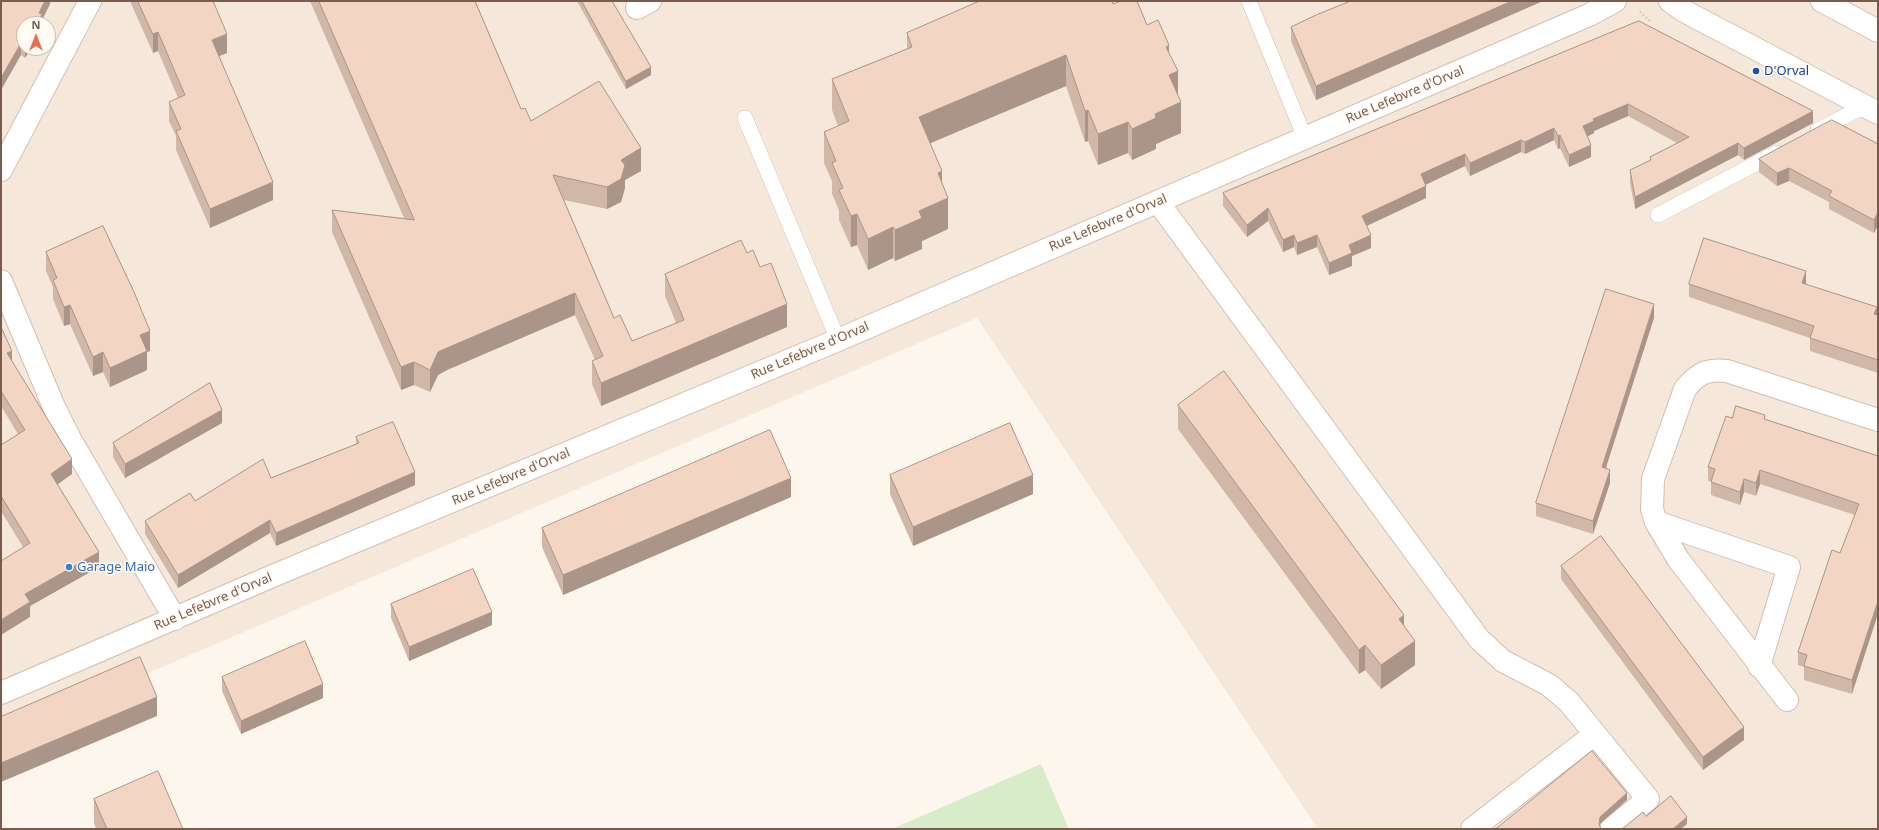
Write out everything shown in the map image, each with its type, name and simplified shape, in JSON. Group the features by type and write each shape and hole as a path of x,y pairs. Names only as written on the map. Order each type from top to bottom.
{"street":[{"path":"1,170 90,1"},
{"name":"Rue Lefebvre d'Orval","path":"1,693 838,340 1589,15 1615,1"},
{"path":"1670,1 1684,11 1871,109"},
{"path":"1822,1 1878,31"},
{"path":"1158,202 1479,639 1503,661 1559,692 1648,799 1611,829"},
{"path":"1,281 54,407 70,439 176,619"},
{"path":"1787,700 1759,666 1678,559 1656,522 1652,502 1653,479 1685,389 1693,379 1703,373 1714,370 1727,371 1878,420"},
{"path":"1656,522 1789,567 1759,666"},
{"path":"1472,829 1595,734"}],"lane":[{"path":"1248,1 1305,138"},
{"path":"1805,137 1871,109"},
{"path":"745,118 838,340"},
{"path":"1658,215 1791,145"}],"shaded area":[{"path":"1,1 1878,1 1878,829 1318,829 977,318 1,736"}],"green space":[{"path":"1041,764 1069,829 892,829"}],"building":[{"path":"1,1 45,1 39,13 42,14 41,16 16,16 16,52 1,78"},
{"path":"138,1 213,1 227,34 212,40 273,182 210,209 176,131 181,129 169,102 185,95 158,32 153,34"},
{"path":"319,1 475,1 521,109 525,108 531,121 599,81 641,148 621,160 625,165 621,179 607,187 553,175 614,318 620,315 632,341 684,320 665,274 741,240 747,253 753,250 760,267 771,263 787,304 601,383 592,361 603,356 575,293 438,352 430,370 414,362 401,367 332,210 414,220"},
{"path":"582,1 612,1 651,67 626,81"},
{"path":"980,1 1112,1 1113,4 1121,1 1137,1 1147,25 1158,20 1169,45 1166,47 1178,71 1169,75 1181,102 1155,114 1156,118 1132,129 1128,122 1098,134 1088,110 1085,111 1066,55 919,117 942,171 938,173 948,198 919,211 922,218 895,230 893,227 868,239 857,214 851,216 839,190 843,188 832,163 836,161 824,132 849,121 832,79 912,47 907,33"},
{"path":"1351,1 1512,1 1316,86 1291,27"},
{"path":"1639,21 1813,111 1744,148 1738,143 1635,197 1630,170 1651,160 1650,157 1689,137 1628,104 1593,119 1594,121 1583,126 1591,145 1569,155 1560,135 1558,136 1554,128 1525,142 1521,140 1470,163 1465,154 1421,174 1426,186 1362,216 1371,235 1349,245 1352,253 1329,263 1317,235 1297,243 1294,235 1283,240 1268,208 1247,225 1223,193"},
{"path":"1832,120 1878,144 1878,212 1874,220 1829,196 1832,191 1789,168 1777,173 1759,159"},
{"path":"103,226 134,292 150,331 140,335 147,351 110,368 103,352 93,357 70,305 64,307 53,280 57,278 46,252"},
{"path":"1704,238 1806,271 1802,283 1877,307 1874,314 1878,315 1878,360 1810,338 1814,326 1689,284"},
{"path":"1606,289 1654,304 1602,467 1610,470 1593,521 1536,503"},
{"path":"1,327 12,351 7,353 72,459 51,474 99,552 25,594 30,602 1,620 1,561 30,543 1,496 1,445 25,430 1,391"},
{"path":"1224,371 1404,615 1399,619 1415,641 1381,665 1365,645 1359,650 1178,405"},
{"path":"210,383 222,410 125,464 113,443"},
{"path":"1736,406 1765,415 1764,419 1878,456 1878,601 1852,680 1804,666 1807,655 1798,652 1832,550 1840,553 1859,504 1760,470 1756,483 1744,479 1740,492 1711,482 1715,469 1708,467 1726,416 1732,418"},
{"path":"393,422 415,472 276,533 270,520 178,575 145,521 190,493 195,501 263,459 271,478 359,443 356,437"},
{"path":"1010,423 1033,475 913,527 890,475"},
{"path":"770,430 791,478 563,575 542,528"},
{"path":"1601,536 1744,727 1703,757 1561,566"},
{"path":"473,569 492,612 409,647 391,604"},
{"path":"305,641 323,684 241,721 222,677"},
{"path":"140,657 157,697 1,763 1,717"},
{"path":"1592,751 1627,793 1600,817 1599,824 1601,829 1496,829"},
{"path":"158,771 183,829 107,829 94,799"},
{"path":"1671,796 1687,817 1673,829 1622,829 1643,812 1646,816"}],"place":[{"name":"D'Orval","path":"1756,71"},
{"name":"Garage Maio","path":"69,567"}]}
